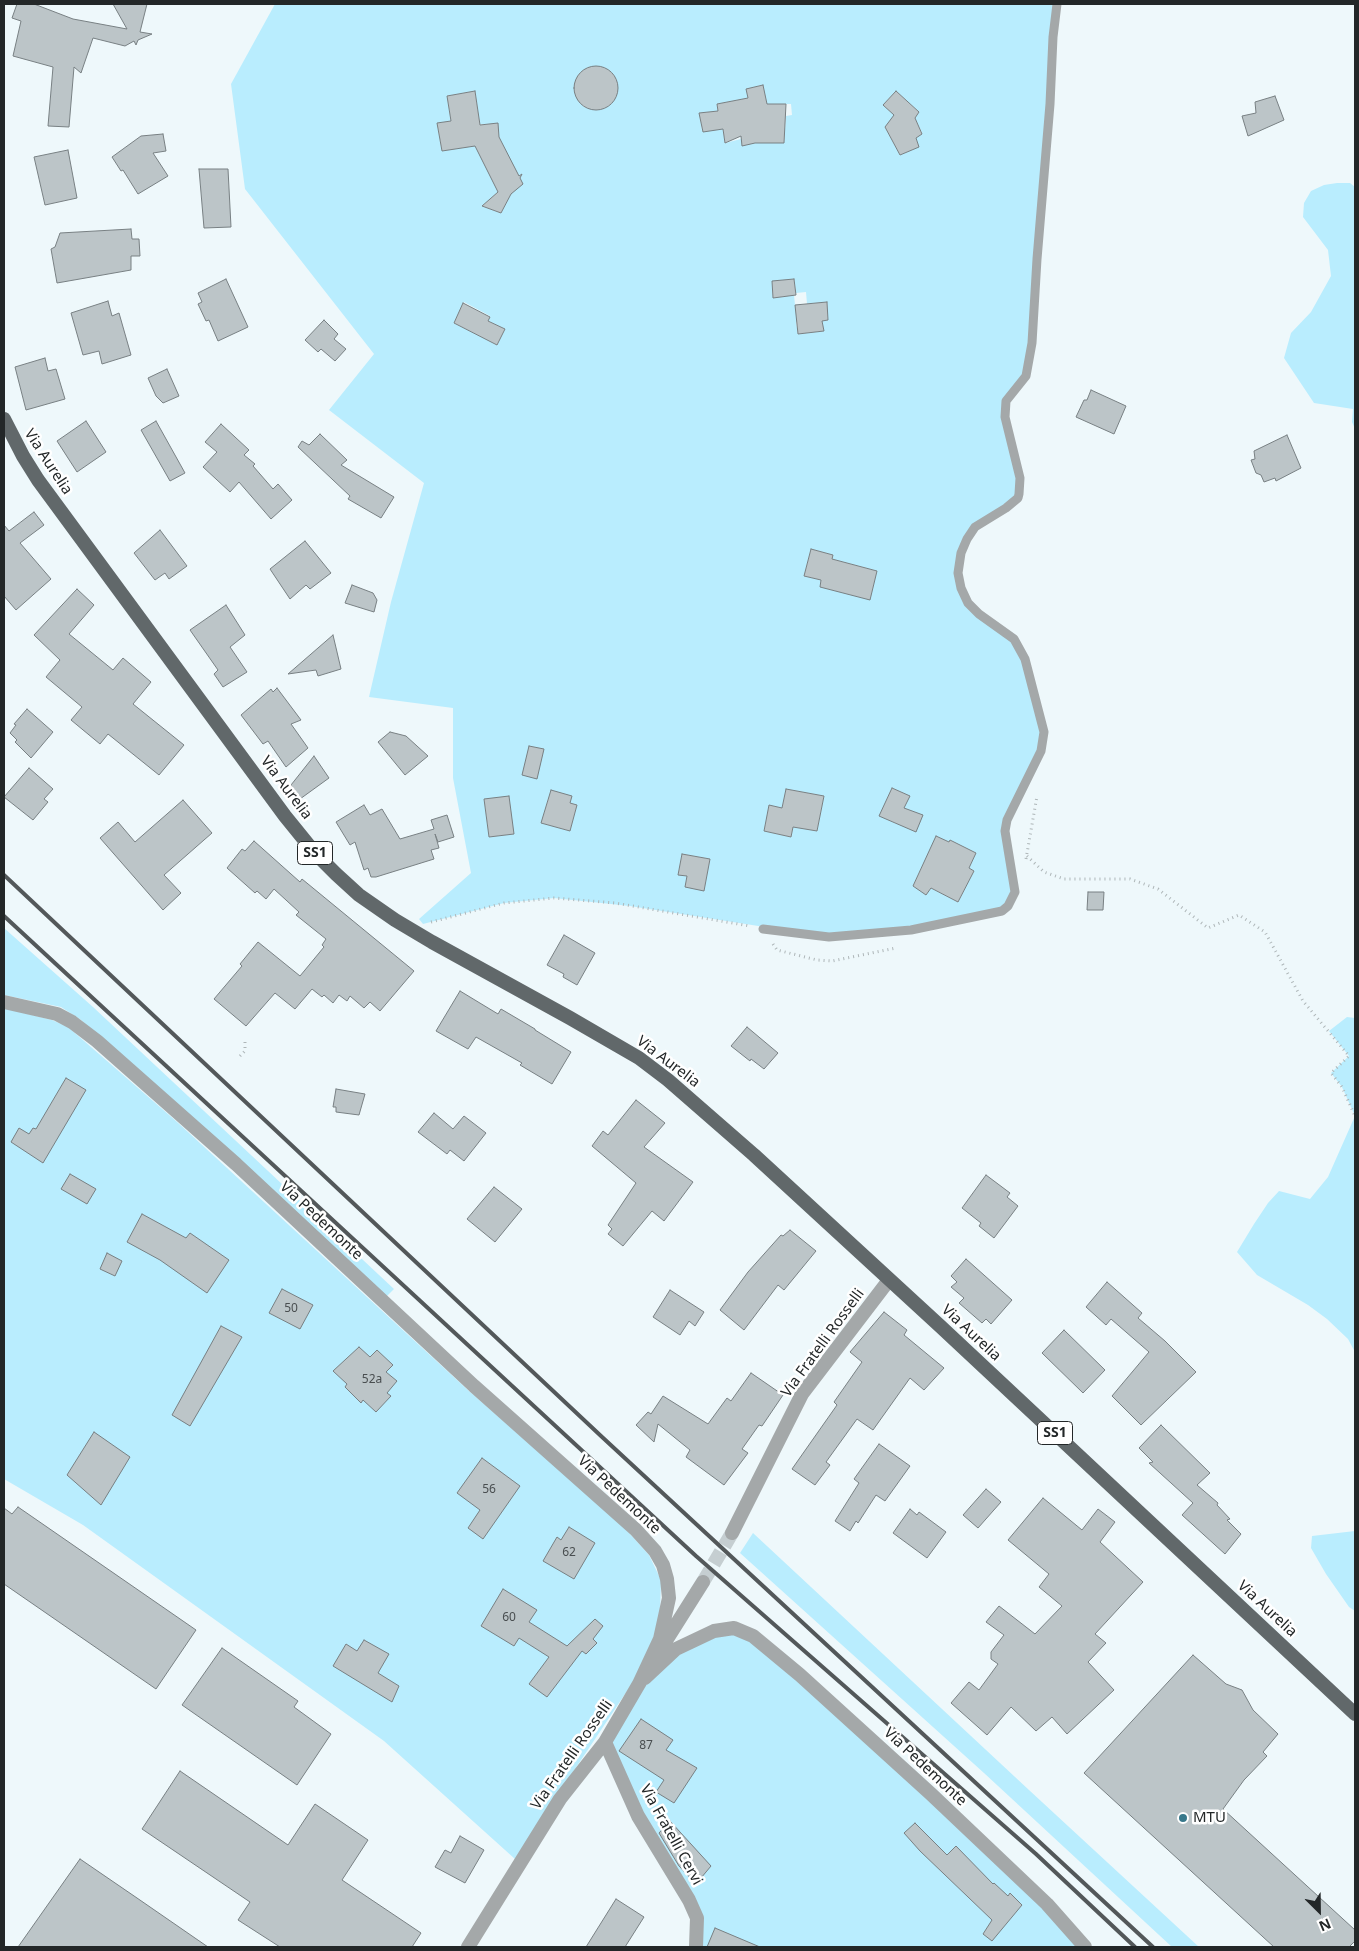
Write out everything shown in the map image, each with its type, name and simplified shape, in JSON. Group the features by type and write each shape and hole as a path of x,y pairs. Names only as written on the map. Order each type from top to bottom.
{"main road":[{"name":"Via Aurelia","path":"4,419 38,480 285,816 315,853 359,895 413,930 639,1058 668,1080 754,1155 1355,1714"}],"street":[{"name":"Via Pedemonte","path":"4,1002 57,1014 72,1022 96,1041 236,1164 474,1386 636,1530 655,1551 663,1565 669,1598 660,1638 639,1684"},
{"name":"Via Fratelli Rosselli","path":"732,1533 802,1394 889,1280"},
{"name":"Via Fratelli Rosselli","path":"468,1947 560,1799 605,1742 703,1582"},
{"name":"Via Pedemonte","path":"639,1684 676,1649 714,1631 734,1628 753,1636 800,1674 938,1800 1048,1904 1085,1947"},
{"name":"Via Fratelli Cervi","path":"605,1742 638,1816 689,1900 697,1918 696,1947"}],"lane":[{"path":"763,929 829,936 911,930 1002,911 1008,906 1015,892 1005,831 1007,820 1041,750 1044,732 1025,660 1014,639 979,614 968,603 958,573 961,553 966,539 975,527 1006,508 1020,494 1019,472 1005,417 1006,401 1026,376 1032,343 1050,104 1053,37 1057,4"}],"path":[{"path":"1026,856 1044,872 1064,879 1130,879 1158,889 1208,928 1239,915 1265,932 1303,1002 1349,1056 1331,1073 1342,1087 1355,1116"},
{"path":"413,930 423,924 489,906 554,898 615,903 763,929"},
{"path":"240,1056 245,1051 245,1042"}],"shaded area":[{"path":"275,4 1057,4 1026,376 1006,401 1016,458 1018,498 967,539 958,573 968,603 1014,639 1042,720 1042,748 1007,820 1015,892 1008,906 911,930 829,937 630,906 554,898 504,903 423,924 419,919 471,873 453,778 453,708 369,697 391,602 424,483 329,410 374,354 245,189 231,84","holes":["594,67 601,67 612,74 617,86 617,93 610,105 598,110 584,107 574,90 577,77 582,71","762,85 767,104 791,104 792,115 786,116 784,143 761,143 739,122 741,139 725,143 723,129 702,131 700,113 718,111 717,104 748,98 747,89","475,91 480,124 498,124 499,141 442,151 437,124 451,121 447,96","896,91 919,112 915,118 922,133 916,138 918,147 900,155 885,127 898,118 883,105","498,192 511,194 501,213 482,206","794,279 796,293 806,292 807,304 827,302 828,320 822,321 823,331 798,334 796,322 803,321 801,304 795,305 794,295 773,298 772,282","464,302 490,316 488,321 505,329 497,345 454,323","811,549 833,555 832,559 877,571 870,599 820,587 821,580 804,576","892,788 909,796 897,824 880,816","786,789 824,796 817,831 793,827 791,837 764,831 769,806 782,808","572,796 570,803 577,805 570,831 542,823 548,799","484,799 513,834 489,837","944,840 949,842 950,840 976,853 969,868 974,871 958,902 931,888 926,894 913,886 923,864","682,854 710,859 704,890 685,887 687,876 678,874"]},
{"path":"1350,183 1355,187 1355,429 1352,422 1353,409 1314,403 1284,358 1291,333 1311,312 1331,276 1328,250 1303,217 1304,203 1311,191 1324,185"},
{"path":"4,928 93,1007 394,1289 386,1297 239,1160 81,1020 61,1007 4,995"},
{"path":"4,1008 52,1020 68,1027 176,1121 469,1391 622,1525 649,1555 661,1580 660,1614 655,1636 633,1682 515,1859 384,1741 83,1525 4,1479"},
{"path":"1347,1017 1355,1018 1355,1116 1342,1087 1331,1073 1349,1056 1329,1031"},
{"path":"1355,1116 1355,1352 1348,1339 1327,1319 1308,1305 1257,1275 1237,1252 1268,1203 1279,1191 1310,1199 1328,1177"},
{"path":"1355,1531 1355,1611 1349,1607 1311,1548 1312,1536"},
{"path":"753,1533 1199,1947 1172,1947 984,1773 740,1553"},
{"path":"733,1633 751,1640 797,1678 1044,1907 1078,1947 700,1947 702,1936 610,1742 642,1687 678,1653 715,1635"}],"building":[{"path":"17,4 34,4 73,19 127,29 113,4 147,4 140,32 152,34 138,40 136,45 134,41 125,46 93,38 81,73 74,67 69,127 48,126 53,67 13,56 21,21 12,18"},
{"path":"596,66 608,70 614,76 618,88 614,100 608,106 596,110 584,106 578,100 574,88 578,76 584,70"},
{"path":"763,85 767,104 786,104 784,143 755,143 742,146 741,136 725,143 723,129 703,132 699,113 718,111 717,104 748,98 746,89"},
{"path":"475,91 480,125 498,123 499,137 519,176 522,174 520,178 523,184 511,194 501,213 482,206 498,192 475,146 442,151 437,123 451,121 447,96"},
{"path":"896,91 919,112 915,118 922,134 916,138 919,147 900,155 885,127 894,115 883,105"},
{"path":"1275,96 1284,120 1248,136 1242,116 1256,113 1255,102"},
{"path":"163,134 166,151 153,153 168,176 138,194 123,170 121,171 112,157 141,136"},
{"path":"68,150 77,198 45,205 34,157"},
{"path":"199,169 228,169 231,227 204,228"},
{"path":"131,229 132,239 139,239 140,256 131,256 131,270 57,283 51,249 55,247 60,233"},
{"path":"226,279 248,327 218,341 209,320 206,321 198,304 202,302 198,293"},
{"path":"794,279 796,295 773,298 772,281"},
{"path":"108,301 112,316 119,313 131,355 102,364 99,351 83,355 71,313"},
{"path":"827,302 828,320 822,321 824,331 798,334 795,305"},
{"path":"463,303 490,317 488,321 505,329 497,345 454,323"},
{"path":"324,320 338,334 334,339 346,349 335,361 321,349 318,352 305,340"},
{"path":"45,358 48,371 56,369 65,399 26,410 15,367"},
{"path":"167,369 179,396 163,403 156,396 148,378"},
{"path":"1091,390 1126,406 1114,434 1076,417"},
{"path":"86,421 106,452 77,472 57,441"},
{"path":"156,421 185,473 170,481 141,430"},
{"path":"221,424 249,450 244,455 255,464 253,466 273,489 278,484 292,500 271,519 239,482 230,492 203,467 217,452 205,442"},
{"path":"320,434 347,460 341,465 394,497 381,518 348,499 350,496 298,447 302,441 309,445"},
{"path":"1287,435 1301,468 1276,481 1275,478 1264,482 1261,475 1256,473 1251,460 1255,459 1254,451"},
{"path":"34,512 44,525 20,543 51,579 16,610 4,596 4,525 9,531"},
{"path":"160,530 187,566 169,579 165,573 155,580 134,553"},
{"path":"305,541 331,573 310,589 306,585 290,599 270,569"},
{"path":"811,549 833,555 832,559 877,571 870,600 820,587 821,580 804,576"},
{"path":"352,585 373,593 377,600 374,612 345,603"},
{"path":"77,589 94,605 69,634 113,670 123,658 151,682 133,704 184,745 159,775 108,734 100,744 71,720 82,707 46,677 60,660 34,635"},
{"path":"226,605 245,635 230,647 247,672 223,687 214,674 218,670 190,630"},
{"path":"333,635 341,669 318,676 316,670 288,674"},
{"path":"277,688 301,720 291,724 308,748 286,767 268,741 263,744 241,715 271,689 273,692"},
{"path":"27,709 53,732 31,758 15,742 17,740 10,733 16,725 14,724"},
{"path":"390,732 406,736 428,756 405,775 378,742"},
{"path":"529,746 544,749 537,779 522,775"},
{"path":"314,756 329,778 300,799 291,785"},
{"path":"29,768 53,789 44,799 48,802 33,820 4,797"},
{"path":"892,788 910,796 904,808 923,815 916,832 879,816"},
{"path":"786,789 824,796 817,831 793,827 791,837 764,831 769,805 782,808"},
{"path":"551,790 572,796 570,803 577,805 570,831 541,823"},
{"path":"509,796 514,834 489,837 484,799"},
{"path":"183,800 212,833 164,875 181,893 163,910 100,838 118,822 135,842"},
{"path":"364,805 370,815 382,809 400,839 434,829 431,820 447,815 454,837 438,842 435,834 439,848 431,850 434,859 371,877 368,868 364,870 355,842 350,845 336,822"},
{"path":"936,836 949,842 950,840 976,853 969,868 974,871 958,902 931,888 926,895 913,886"},
{"path":"254,841 300,882 302,879 414,971 380,1011 370,1002 364,1008 350,996 347,1001 339,995 333,1003 324,995 322,997 312,989 295,1009 275,993 246,1026 214,999 242,966 240,964 258,942 300,976 324,947 322,945 326,939 296,915 299,912 274,889 266,899 257,891 255,893 227,868 242,849 245,851"},
{"path":"682,854 710,859 704,891 685,887 687,876 678,875"},
{"path":"1088,892 1104,892 1103,910 1087,910"},
{"path":"564,935 595,953 577,985 563,977 564,974 547,965"},
{"path":"460,991 498,1014 501,1009 571,1052 552,1084 520,1065 522,1063 476,1037 468,1049 436,1031"},
{"path":"747,1027 778,1053 764,1069 731,1046"},
{"path":"66,1078 86,1090 43,1163 11,1142 19,1128 29,1134 33,1128 36,1129"},
{"path":"336,1089 365,1094 359,1115 336,1112 336,1107 333,1107"},
{"path":"636,1100 665,1123 644,1147 693,1182 664,1221 652,1211 623,1246 608,1234 612,1229 608,1225 636,1183 592,1146 603,1131 608,1135"},
{"path":"434,1113 453,1129 464,1116 486,1133 464,1161 450,1150 447,1154 418,1132"},
{"path":"70,1174 96,1189 87,1204 61,1189"},
{"path":"986,1175 1010,1193 1007,1197 1018,1206 994,1238 979,1226 981,1223 962,1208"},
{"path":"494,1187 522,1209 495,1242 467,1219"},
{"path":"142,1214 186,1238 190,1233 229,1260 207,1293 160,1260 127,1242"},
{"path":"790,1230 816,1251 784,1290 778,1285 744,1330 720,1310 748,1272 781,1235 783,1236"},
{"path":"107,1253 122,1261 115,1276 100,1269"},
{"path":"966,1259 1012,1300 991,1324 986,1319 982,1323 959,1303 964,1298 951,1287 957,1282 951,1276"},
{"path":"1107,1282 1142,1313 1138,1318 1165,1341 1196,1372 1141,1425 1112,1396 1149,1352 1111,1319 1106,1325 1086,1307"},
{"path":"282,1289 313,1305 300,1329 269,1313"},
{"path":"670,1290 704,1312 695,1326 689,1321 680,1335 653,1317"},
{"path":"884,1312 907,1330 904,1335 944,1368 924,1390 910,1378 873,1430 857,1419 826,1462 830,1465 815,1485 792,1469 837,1405 834,1402 862,1362 850,1352"},
{"path":"221,1326 242,1337 190,1426 172,1415"},
{"path":"1064,1330 1105,1370 1083,1393 1042,1353"},
{"path":"359,1347 370,1357 377,1350 393,1365 386,1372 397,1381 387,1393 391,1396 376,1412 363,1400 361,1403 345,1387 347,1384 333,1371"},
{"path":"751,1373 783,1395 762,1426 759,1425 742,1449 748,1453 724,1485 686,1457 690,1450 658,1424 654,1442 636,1425 648,1412 651,1414 663,1396 708,1424 727,1398 731,1401"},
{"path":"1161,1425 1210,1473 1197,1485 1218,1503 1217,1505 1230,1519 1227,1520 1241,1534 1225,1554 1182,1515 1193,1503 1149,1463 1153,1462 1139,1448"},
{"path":"94,1432 130,1457 101,1505 67,1475"},
{"path":"879,1444 910,1466 885,1501 876,1495 858,1523 856,1521 850,1531 835,1521 859,1483 854,1479"},
{"path":"482,1458 520,1486 483,1539 468,1528 480,1510 457,1493"},
{"path":"986,1489 1001,1502 978,1528 963,1515"},
{"path":"1043,1498 1082,1530 1098,1509 1115,1522 1100,1542 1143,1582 1095,1634 1106,1643 1088,1662 1114,1690 1067,1734 1052,1717 1036,1731 1011,1707 987,1735 951,1703 969,1682 979,1690 998,1664 991,1659 991,1652 1004,1635 986,1622 999,1606 1035,1634 1062,1606 1039,1587 1049,1574 1008,1540"},
{"path":"18,1507 196,1630 156,1689 4,1584 4,1508 12,1514"},
{"path":"910,1509 917,1515 919,1512 946,1532 927,1558 893,1533"},
{"path":"569,1527 595,1543 574,1579 543,1561 557,1537 561,1540"},
{"path":"503,1589 537,1610 529,1622 567,1646 595,1619 603,1626 593,1639 597,1643 586,1654 582,1651 547,1697 529,1684 549,1657 519,1638 514,1646 481,1626"},
{"path":"364,1640 389,1654 378,1673 399,1686 392,1702 333,1666 346,1644 357,1651"},
{"path":"222,1648 298,1701 294,1707 331,1734 297,1785 182,1705"},
{"name":"MTU","path":"1193,1655 1226,1684 1242,1690 1253,1710 1278,1734 1263,1752 1267,1756 1244,1780 1223,1809 1355,1930 1355,1941 1349,1947 1274,1947 1084,1773"},
{"path":"641,1719 673,1740 666,1750 697,1768 674,1803 656,1792 664,1780 619,1751"},
{"path":"180,1771 288,1845 315,1804 368,1840 342,1880 421,1933 412,1947 280,1947 238,1920 250,1902 142,1829"},
{"path":"670,1821 711,1866 696,1884 679,1866 659,1833"},
{"path":"915,1823 947,1855 956,1846 993,1884 1008,1896 1010,1893 1022,1905 992,1941 983,1934 992,1920 920,1851 904,1833"},
{"path":"460,1836 484,1850 465,1883 435,1867 445,1850 451,1853"},
{"path":"80,1859 137,1898 208,1947 18,1947"},
{"path":"616,1899 644,1917 625,1947 586,1947"},
{"path":"715,1928 760,1947 707,1947"}],"tunnel":[{"path":"703,1582 732,1533"}],"railway":[{"path":"4,875 601,1436 1153,1947"},
{"path":"4,916 696,1556 1036,1854 1135,1947"}],"place":[{"name":"MTU","path":"1183,1818"}]}
